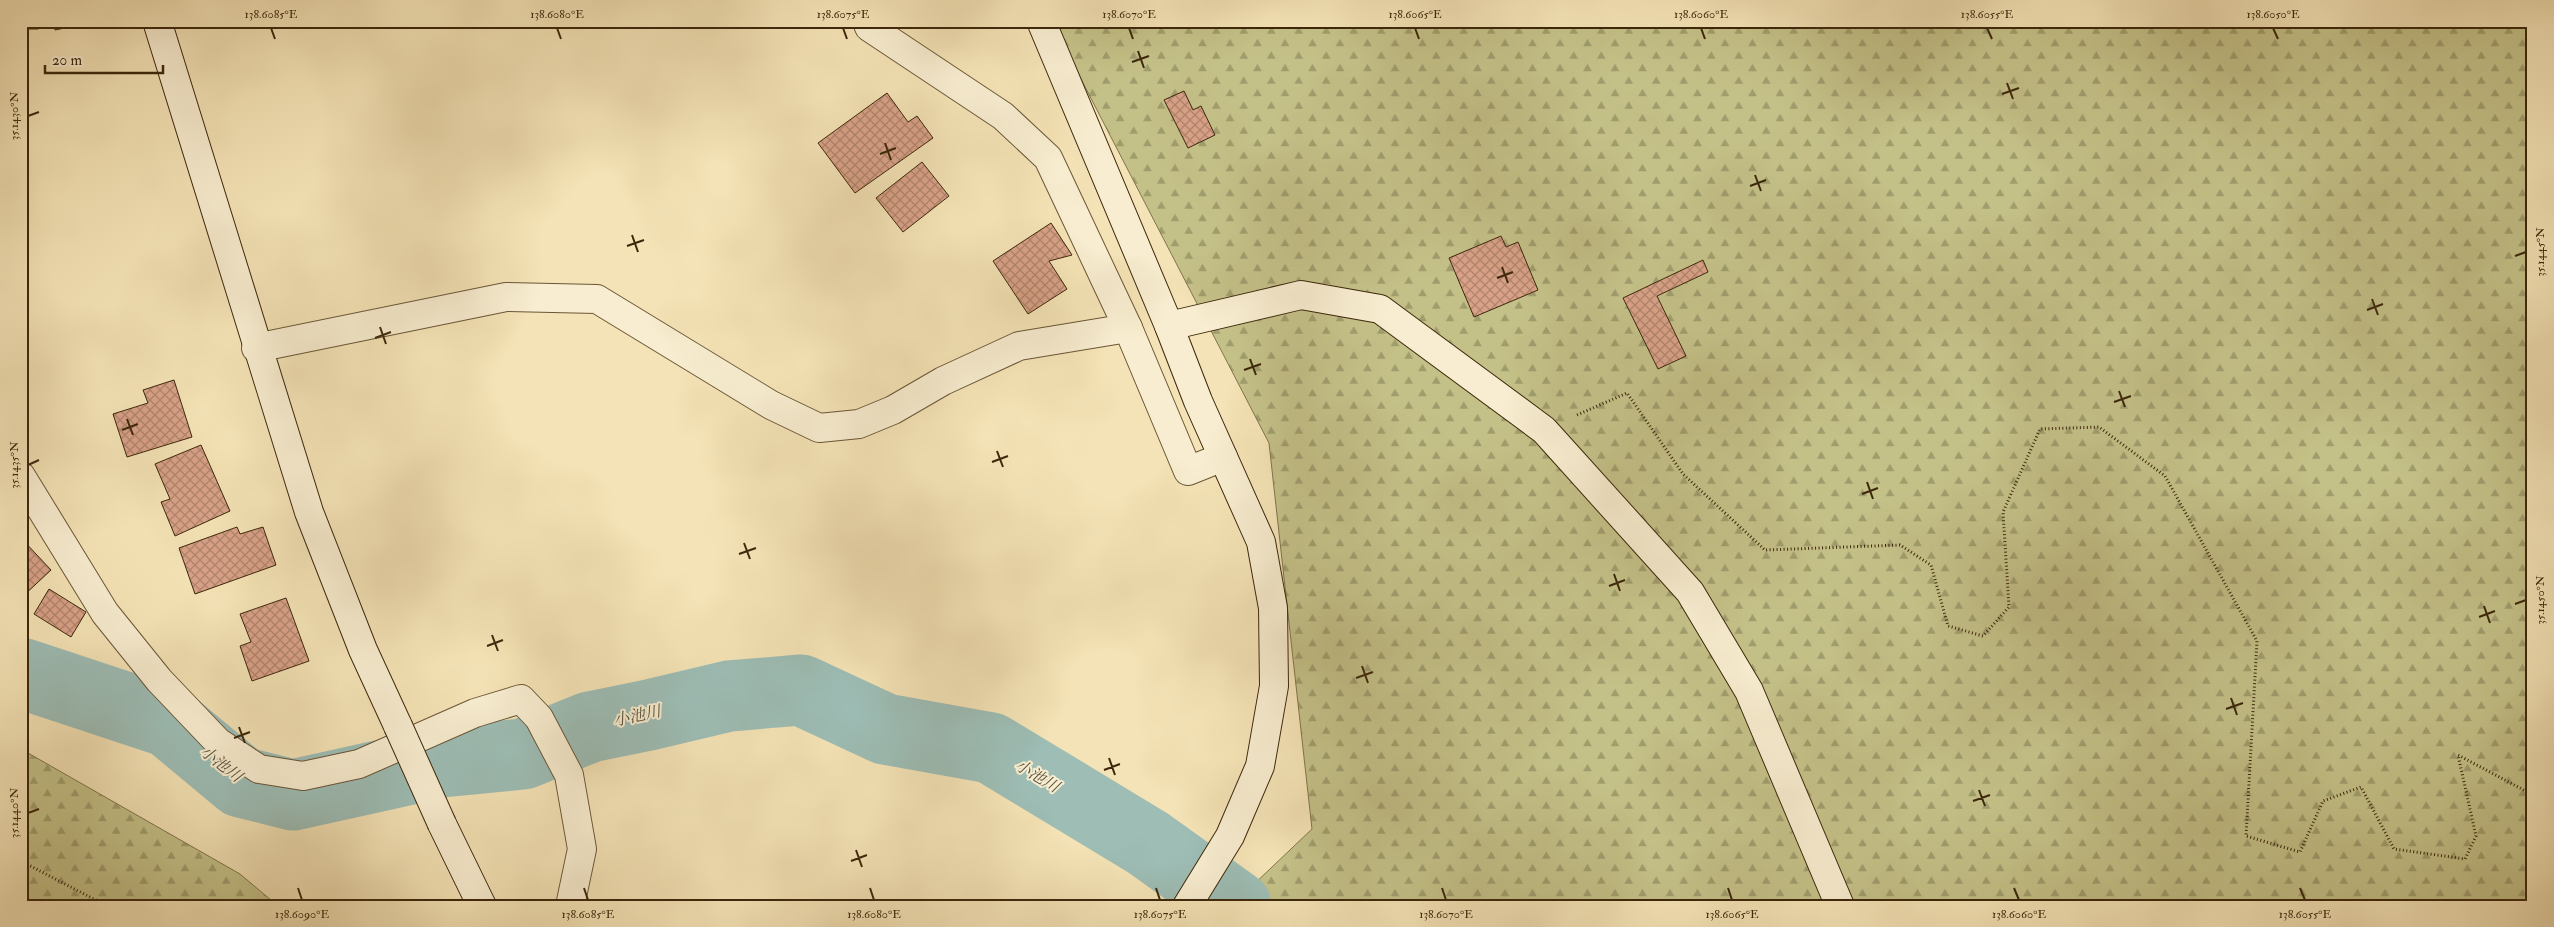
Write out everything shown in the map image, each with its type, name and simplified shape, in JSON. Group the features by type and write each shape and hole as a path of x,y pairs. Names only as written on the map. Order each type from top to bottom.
{"street":[{"path":"157,21 256,348 309,512 363,650 442,824 482,906"},
{"path":"867,21 869,27 1003,116 1048,158 1128,328 1188,472 1223,457"},
{"path":"1041,21 1169,326 1198,401 1261,542 1273,608 1274,686 1260,766 1230,836 1187,906"},
{"path":"1169,326 1301,294 1380,309 1544,430 1690,592 1749,691 1840,906"},
{"path":"256,348 506,297 597,299 771,405 819,428 858,424 894,410 943,381 1019,346 1128,328"},
{"path":"21,476 105,614 159,680 218,742 259,769 303,776 359,764 475,713 521,699 539,718 569,776 582,849 570,906"}],"path":[{"path":"1544,430 1627,393 1683,474 1765,550 1900,545 1931,565 1948,626 1983,636 2009,607 2003,512 2040,429 2099,427 2165,476 2257,641 2246,836 2300,852 2322,801 2362,787 2394,849 2464,859 2476,836 2458,754 2533,796"},
{"path":"21,861 107,906"}],"green space":[{"path":"1051,21 2533,21 2533,906 1231,906 1312,829 1269,443"},
{"path":"21,749 240,874 278,906 21,906"}],"building":[{"path":"21,21 38,21 38,29 21,29"},
{"path":"53,21 99,21 55,30"},
{"path":"1184,91 1193,110 1201,106 1215,135 1188,148 1164,100"},
{"path":"887,93 908,122 917,116 933,138 855,193 818,143"},
{"path":"922,162 949,196 903,232 876,198"},
{"path":"1051,223 1072,255 1049,261 1067,289 1028,314 993,261"},
{"path":"1501,236 1506,247 1518,242 1538,290 1474,317 1449,258"},
{"path":"1703,260 1708,272 1657,296 1686,356 1658,369 1623,298"},
{"path":"174,380 192,437 127,457 113,414 148,403 143,390"},
{"path":"201,445 230,511 175,536 161,502 170,499 155,464"},
{"path":"237,527 240,534 263,527 276,565 195,594 179,548"},
{"path":"21,538 51,570 21,598"},
{"path":"49,589 86,612 71,637 34,614"},
{"path":"286,598 309,661 252,681 240,646 251,642 240,614"}],"waterway":[{"name":"小池川","path":"21,673 169,722 241,782 293,795 442,762 523,754 590,727 729,696 801,690 885,729 991,748 1148,843 1236,906"}]}
